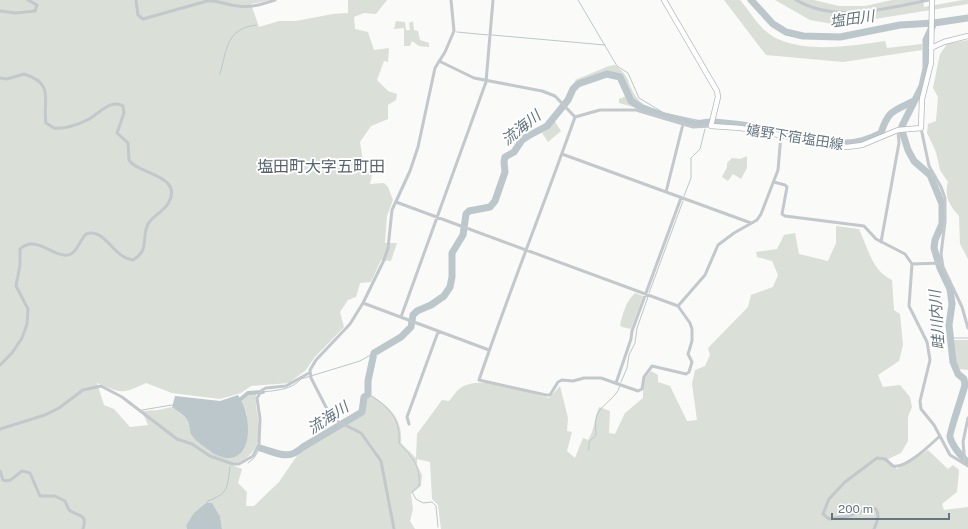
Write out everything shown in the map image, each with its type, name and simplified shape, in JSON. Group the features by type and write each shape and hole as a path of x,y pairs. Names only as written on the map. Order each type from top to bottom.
{"main road":[{"path":"664,0 717,91 718,97 711,126"},
{"path":"921,128 922,99 929,73 931,48 931,0"},
{"path":"931,48 944,42 968,36"},
{"name":"嬉野下宿塩田線","path":"711,126 740,128 847,146 862,145 898,130 921,128"}],"street":[{"path":"0,11 16,13 35,11 37,5 28,0"},
{"path":"136,0 138,15 143,19 147,19 207,1 217,0 244,7 261,5 275,0"},
{"path":"0,429 45,415 59,408 83,390 101,386 122,397 177,439 192,444 210,456 232,464 239,464 253,456 259,444 260,419 257,404 258,394 266,388 286,386 309,373 316,360 350,324 363,303 388,248 390,218 410,171 418,146 428,90 435,68 450,42 454,31 451,0"},
{"path":"401,318 486,82 493,0"},
{"path":"796,0 813,8 834,13 854,13 931,0"},
{"path":"439,61 474,78 486,82 542,91 555,96 575,117"},
{"path":"0,78 7,79 24,74 43,85 47,93 46,123 54,128 69,126 87,120 113,104 120,104 123,106 124,114 117,133 128,143 129,160 137,168 159,176 168,184 171,192 169,203 147,227 143,252 133,260 120,255 102,236 95,233 86,234 76,250 70,254 57,254 44,246 34,245 23,246 20,249 20,265 16,286 28,309 27,324 22,338 12,353 0,365"},
{"path":"575,117 610,109 636,110 693,127 711,126"},
{"path":"396,202 468,228 526,250 678,306 690,323 692,329 692,341 688,354 692,362 689,372 686,374 652,366 644,377 642,389 638,391 601,378 584,378 573,381 562,380 558,382 550,394 546,395 479,380 489,350 526,250 562,154 575,117"},
{"path":"666,192 683,124"},
{"path":"921,128 929,166 941,186 945,198 942,263 962,307 968,328"},
{"path":"881,242 899,143 898,130"},
{"path":"678,306 705,275 718,245 734,233 757,220 761,214 778,170 781,135"},
{"path":"562,154 751,224"},
{"path":"774,182 785,185 787,188 782,210 782,214 785,216 864,226 881,242 905,254 912,264 909,306 927,342 930,360 920,401 921,409 940,436 950,455 966,465"},
{"path":"616,383 681,198"},
{"path":"912,264 942,263"},
{"path":"363,303 489,350"},
{"path":"409,424 407,417 438,332"},
{"path":"309,373 328,411 339,422 346,424 361,434 381,461 394,529"},
{"path":"966,465 963,442 968,418"},
{"path":"874,529 879,513 876,509 870,508 849,516 829,519 823,514 825,506 845,482 877,458 885,459 893,466 902,465 926,449 940,436"},
{"path":"0,471 3,480 6,481 10,481 22,471 30,473 40,496 61,497 65,501 69,510 84,518 85,522 83,529"}],"shaded area":[{"path":"0,0 271,0 251,4 259,27 279,21 296,21 333,14 348,13 348,0 387,0 376,14 364,13 354,17 355,29 368,32 374,50 389,48 388,62 384,61 377,80 388,91 397,94 396,100 388,105 388,119 371,126 360,142 364,166 372,175 370,184 384,183 388,187 393,200 387,216 385,243 397,243 391,261 381,260 371,282 360,283 356,297 348,300 340,312 344,327 314,358 306,370 289,383 251,386 241,393 220,399 172,393 146,383 126,391 117,391 97,383 104,405 114,409 130,427 148,425 142,411 172,407 187,419 192,436 211,452 247,415 242,401 251,393 256,394 259,428 258,442 246,458 232,465 242,469 238,483 247,492 246,506 254,506 279,482 296,457 306,448 363,414 366,398 371,395 384,404 394,414 400,427 401,443 416,458 417,434 442,400 449,401 459,389 478,383 503,385 549,398 560,386 568,418 567,431 572,432 567,451 575,458 583,438 588,440 590,436 599,407 610,411 609,433 615,434 625,413 643,398 643,381 651,371 658,375 658,382 670,386 687,421 697,420 692,384 695,370 705,366 710,355 708,348 748,307 751,295 773,287 778,275 772,261 757,257 756,252 777,249 784,235 795,233 799,254 828,261 836,243 836,226 859,229 875,265 885,276 892,280 894,310 900,314 903,345 899,361 878,375 883,387 900,385 910,397 912,407 908,417 908,441 901,453 888,459 897,469 928,450 948,469 953,465 959,470 957,492 942,504 944,510 968,507 968,529 441,529 438,505 432,499 430,462 417,459 417,465 422,475 421,486 411,494 413,509 410,521 415,529 222,529 220,516 212,503 206,503 186,526 187,529 0,529"},
{"path":"724,0 740,0 764,30 780,40 794,44 809,47 825,47 885,41 887,48 922,44 922,50 843,62 766,55"},
{"path":"775,0 814,0 839,6 865,6 892,0 923,0 924,7 963,0 968,0 968,4 838,25 810,20"},
{"path":"396,21 405,22 406,30 410,30 409,23 413,21 414,30 418,31 420,40 429,43 429,47 419,46 412,41 410,46 404,46 404,28 394,29"},
{"path":"968,40 968,259 960,244 959,216 952,208 948,200 948,182 940,170 936,152 927,133 928,124 936,121 938,97 933,88 940,54 947,44"},
{"path":"615,65 627,77 634,93 642,103 664,113 696,121 695,123 664,116 642,106 633,107 619,103 619,99 631,94 622,76 605,73 577,83 575,80"},
{"path":"554,120 561,131 548,142 542,133"},
{"path":"747,156 747,168 741,179 733,174 728,181 722,177 727,167 727,163 732,158 740,159"},
{"path":"635,293 643,296 631,329 622,327 620,325 625,308"},
{"path":"953,340 968,340 968,370 960,369 955,361"},
{"path":"238,395 247,417 248,430 247,442 242,451 235,457 225,458 211,452 192,436 186,418 172,407 175,396 220,401"},
{"path":"206,503 212,503 220,516 222,529 187,529 186,526 194,513"}],"waterway":[{"path":"578,0 617,66 628,73 639,98 664,113 706,122"},
{"name":"塩田川","path":"751,0 773,24 786,32 803,36 840,37 900,25 934,23 968,18"},
{"path":"220,74 229,42 233,36 246,27 256,25"},
{"name":"畦川内川","path":"902,126 922,86 926,68 926,40 933,25"},
{"path":"457,32 488,35"},
{"path":"492,35 605,45"},
{"name":"流海川","path":"260,448 283,455 292,454 362,412 364,397 368,394 368,381 374,353 401,337 411,327 413,315 417,311 431,305 444,296 450,287 452,277 452,253 463,235 466,214 469,211 490,207 495,201 505,172 505,157 514,152 522,140 547,126 568,100 573,89 578,84 607,74 620,77 631,101 640,107 664,116 695,124 710,122"},
{"name":"流海川","path":"714,122 772,129 826,141 846,143 857,142 881,133 889,115 897,109 914,101"},
{"path":"684,196 691,178 691,158 700,149 705,129"},
{"name":"畦川内川","path":"902,131 908,150 914,161 930,175 942,204 942,224 935,240 934,248 940,268 950,289 952,304 949,325 953,362 958,374 964,379 965,385 950,437 955,448 968,463"},
{"path":"649,293 683,201"},
{"path":"621,382 627,368 629,355 635,343 637,328 648,297"},
{"path":"949,338 968,338"},
{"path":"263,392 289,387 301,379 360,361 374,353"},
{"path":"589,450 589,442 596,435 597,414 615,395 620,386"},
{"path":"241,399 248,393 263,392"},
{"path":"368,394 382,403 392,414 398,426 399,443 412,457 419,473 419,486 412,492 416,499 423,503 432,502 436,506 438,527"},
{"path":"142,410 172,405"},
{"path":"248,463 254,458 260,448"},
{"path":"207,504 208,501 220,495 226,489 230,467"}],"district":[{"name":"塩田町大字五町田","path":"321,166"}]}
